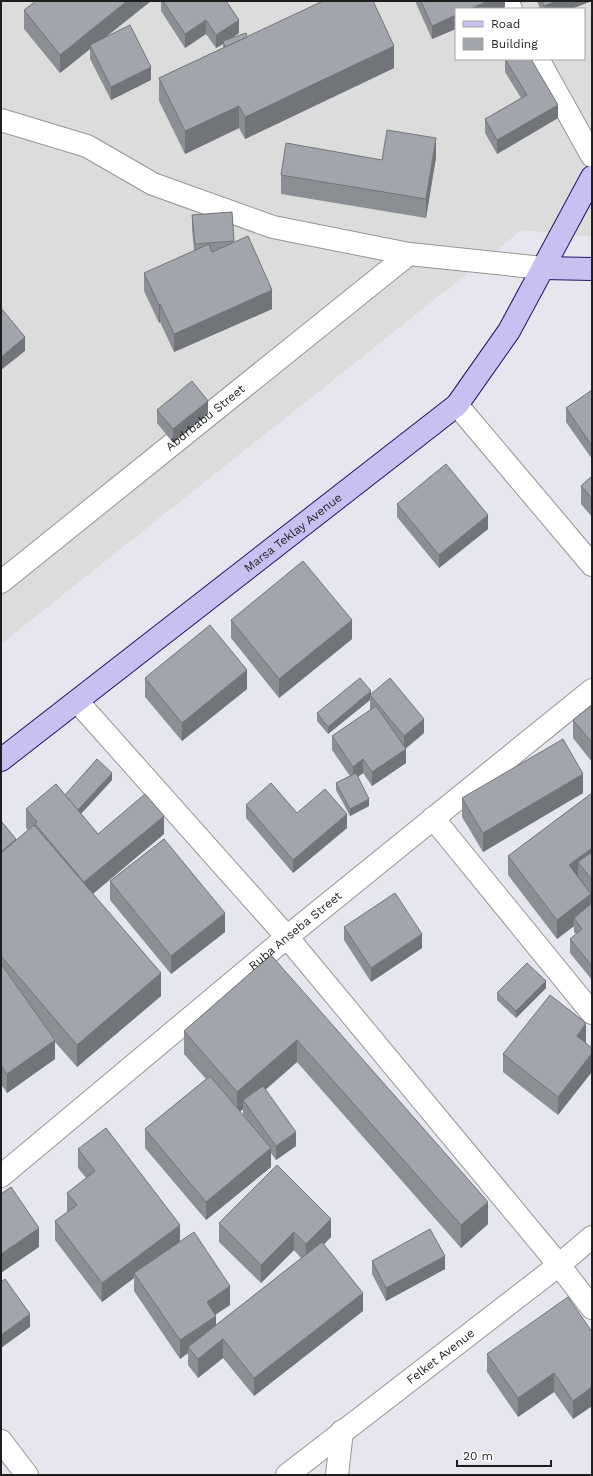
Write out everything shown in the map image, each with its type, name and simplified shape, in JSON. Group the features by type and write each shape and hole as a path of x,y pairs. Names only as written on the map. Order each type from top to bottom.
{"main road":[{"name":"Marsa Teklay Avenue","path":"1,760 458,405 509,331 592,177"},
{"path":"543,268 592,269"}],"street":[{"path":"539,60 592,156"},
{"path":"1,120 87,146 153,184 273,227 409,254 543,268"},
{"name":"Abdrbabu Street","path":"1,582 409,254"},
{"path":"458,405 592,565"},
{"name":"Ruba Anseba Street","path":"1,1176 287,937 592,690"},
{"path":"77,701 287,937 559,1264 592,1308"},
{"path":"433,818 592,1013"},
{"name":"Felket Avenue","path":"287,1475 592,1237"},
{"path":"337,1475 342,1431"},
{"path":"1,1440 27,1475"}],"shaded area":[{"path":"1,1 592,1 592,237 522,230 1,644"}],"building":[{"path":"36,1 127,1 60,55 24,10"},
{"path":"163,1 226,1 239,20 216,35 206,20 185,34"},
{"path":"323,1 373,1 394,46 245,117 239,106 185,131 159,78"},
{"path":"421,1 488,1 472,8 455,8 455,15 432,26"},
{"path":"542,1 557,1 544,6"},
{"path":"130,25 151,67 111,87 90,45"},
{"path":"246,33 247,37 225,47 223,41"},
{"path":"506,60 532,60 558,105 497,140 485,119 527,95"},
{"path":"387,130 436,138 426,199 281,175 286,143 382,160"},
{"path":"232,212 234,241 195,244 192,215"},
{"path":"248,236 272,290 174,334 144,273 209,244 212,252"},
{"path":"1,308 25,337 1,357"},
{"path":"192,381 208,401 173,429 157,410"},
{"path":"592,390 592,446 566,408"},
{"path":"446,464 488,515 439,555 397,504"},
{"path":"592,476 592,498 581,486"},
{"path":"303,561 352,620 279,679 231,620"},
{"path":"210,625 247,670 182,723 145,678"},
{"path":"360,678 371,691 328,727 317,713"},
{"path":"390,678 424,719 404,736 370,695"},
{"path":"592,705 592,743 573,720"},
{"path":"376,706 406,749 372,772 363,759 353,767 332,736"},
{"path":"563,739 583,774 483,833 462,798"},
{"path":"97,759 112,773 78,810 65,795"},
{"path":"356,773 369,799 350,809 336,783"},
{"path":"271,783 297,813 325,789 347,814 293,860 246,805"},
{"path":"56,784 98,834 145,794 164,816 84,882 35,824 37,822 26,809"},
{"path":"592,793 592,848 569,865 591,894 557,920 508,856"},
{"path":"1,821 16,839 1,852"},
{"path":"34,825 161,973 77,1045 1,956 1,853"},
{"path":"164,839 225,913 171,956 110,881"},
{"path":"592,852 592,880 578,862"},
{"path":"395,893 422,934 371,968 344,927"},
{"path":"592,903 592,966 570,939 582,929 574,918"},
{"path":"271,955 488,1202 461,1225 297,1040 237,1092 184,1031"},
{"path":"527,963 546,981 516,1011 497,993"},
{"path":"1,964 55,1040 7,1074 1,1065"},
{"path":"550,995 586,1023 577,1036 592,1048 592,1053 558,1097 503,1054"},
{"path":"210,1076 271,1148 206,1202 145,1129"},
{"path":"263,1086 296,1132 276,1146 243,1100"},
{"path":"106,1128 180,1225 102,1283 55,1221 77,1205 67,1193 95,1171 78,1149"},
{"path":"277,1165 331,1219 306,1244 294,1232 261,1265 219,1223"},
{"path":"11,1187 39,1228 1,1254 1,1194"},
{"path":"430,1229 445,1256 386,1288 372,1261"},
{"path":"194,1232 230,1286 207,1302 216,1316 180,1340 134,1273"},
{"path":"322,1242 363,1293 254,1378 223,1339 198,1359 188,1347"},
{"path":"5,1279 30,1314 1,1335 1,1282"},
{"path":"568,1297 592,1332 592,1387 573,1401 554,1373 518,1398 487,1354"}]}
